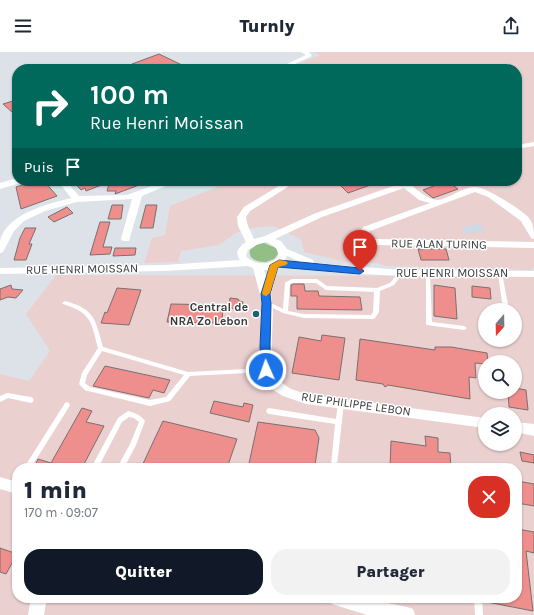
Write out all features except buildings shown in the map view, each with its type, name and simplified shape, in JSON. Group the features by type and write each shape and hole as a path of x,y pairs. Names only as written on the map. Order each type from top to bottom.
{"street":[{"path":"291,64 309,56 304,52"},
{"path":"522,146 534,144"},
{"path":"0,186 12,182"},
{"path":"66,186 77,199"},
{"path":"1,246 10,230 21,219 42,208 77,199 128,198 160,186"},
{"path":"251,242 243,226 241,217 247,209 285,186"},
{"path":"276,264 258,267 248,263 242,252 246,245 251,242 267,239 305,221 395,186"},
{"path":"407,186 422,198 440,203"},
{"name":"RUE ALAN TURING","path":"534,236 525,219 483,191 476,189 366,229 364,234 365,237 375,242 534,245"},
{"path":"126,239 138,195"},
{"path":"421,210 423,203 422,198"},
{"path":"266,370 266,299 276,264 284,255 283,249 288,235 305,221"},
{"path":"267,239 278,243 283,249"},
{"name":"RUE HENRI MOISSAN","path":"283,249 299,258 346,270"},
{"name":"RUE HENRI MOISSAN","path":"164,268 227,258 242,252"},
{"name":"RUE HENRI MOISSAN","path":"0,271 164,268 248,263"},
{"name":"RUE HENRI MOISSAN","path":"276,264 400,273 534,274"},
{"path":"258,267 266,299"},
{"name":"RUE PHILIPPE LEBON","path":"266,370 272,382 285,392 306,399 478,422"},
{"path":"522,428 534,430"},
{"path":"0,483 12,487"},
{"path":"36,615 38,603"},
{"path":"367,603 407,615"}],"lane":[{"path":"285,312 288,283 292,281 317,281 326,288 377,290 392,284 400,273"},
{"path":"428,273 429,324 464,328"},
{"path":"500,273 505,303"},
{"path":"266,299 285,312 304,316 373,317 376,312 377,290"},
{"path":"65,303 79,306 91,317 101,348"},
{"path":"101,348 188,374 266,370"},
{"path":"101,348 84,375 82,384 88,389 150,403 168,399 188,374"},
{"path":"0,399 7,395 31,400"},
{"path":"334,463 341,404"},
{"path":"30,463 67,406"},
{"path":"269,412 339,422"},
{"path":"97,463 120,420 128,414 136,416 142,422 133,445 123,463"},
{"path":"478,603 479,615"}],"shaded area":[{"path":"314,52 534,52 534,267 531,270 386,266 377,263 347,262 304,252 301,239 273,226 252,228 236,233 219,245 181,251 178,262 144,263 152,238 165,235 170,206 218,186 522,186 522,64 299,64 320,55"},
{"path":"480,224 485,231 466,234 461,227"},
{"path":"56,275 534,276 534,615 0,615 0,374 29,381 50,351 26,314"}],"green space":[{"path":"264,243 276,248 278,254 274,259 266,262 254,260 251,256 250,250 256,245"}],"slow traffic":[{"path":"266,293 274,265 283,263"}],"place":[{"name":"Central de NRA Zo Lebon","path":"256,314"}],"route":[{"path":"266,370 265,346 267,303 265,294 274,265 279,263 296,264 319,268 360,271"}]}
